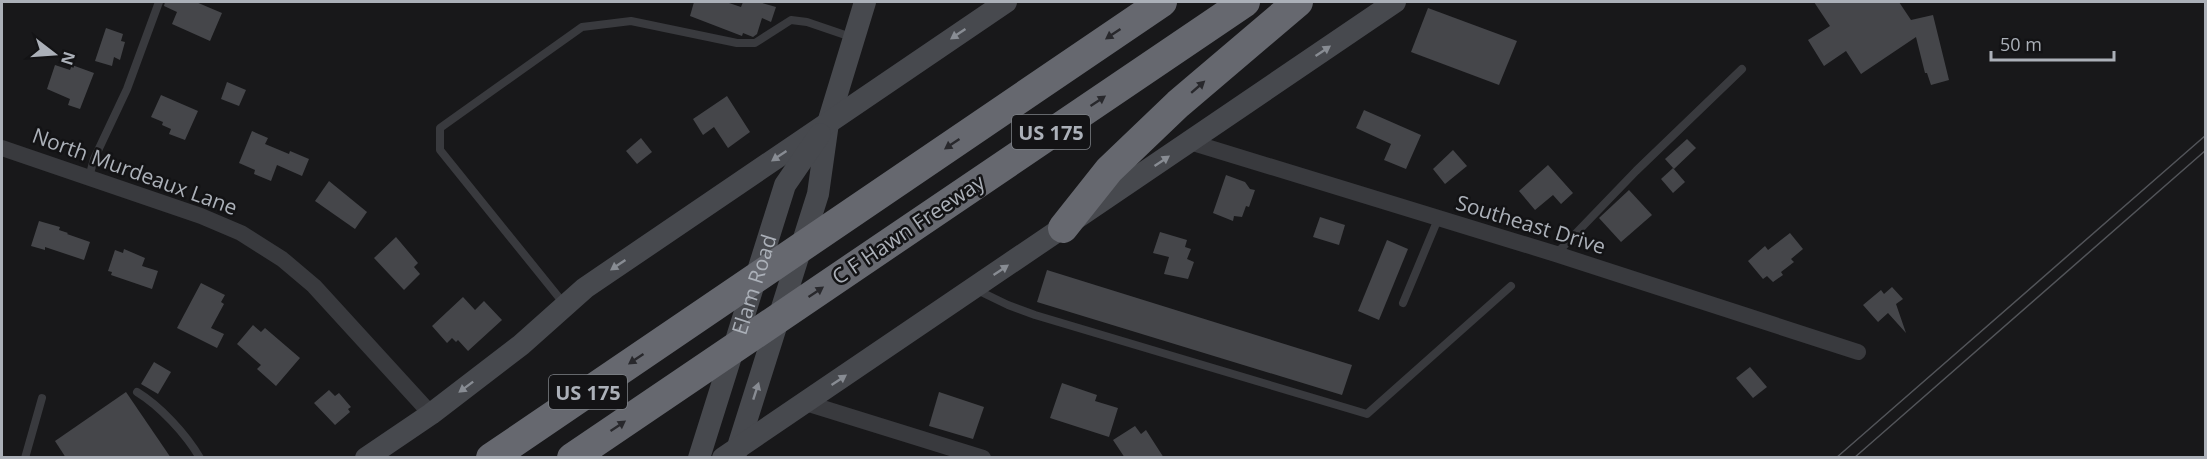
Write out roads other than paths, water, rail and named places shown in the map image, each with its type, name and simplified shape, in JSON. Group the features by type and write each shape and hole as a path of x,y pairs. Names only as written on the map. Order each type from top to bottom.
{"highway":[{"name":"US 175","path":"491,458 1162,2"},
{"name":"C F Hawn Freeway","path":"572,458 1245,2"},
{"path":"1063,228 1109,170 1178,104 1298,2"}],"main road":[{"name":"Elam Road","path":"732,454 818,194 828,123 865,2"},
{"path":"366,458 431,414 521,345 585,288 1006,2"},
{"path":"732,454 1395,2"},
{"name":"Elam Road","path":"699,458 785,185 828,123"}],"street":[{"name":"Southeast Drive","path":"1190,142 1556,254 1858,352"},
{"name":"North Murdeaux Lane","path":"2,148 231,229 282,259 314,286 431,414"},
{"path":"806,402 983,458"}],"lane":[{"path":"88,177 94,159 127,89 159,2"},
{"path":"566,305 440,150 440,128 582,27 632,21 737,43 755,43 791,20 807,22 854,38"},
{"path":"1556,254 1636,171 1742,69"},
{"path":"1403,303 1438,219"},
{"path":"974,288 1035,315 1367,414 1511,286"},
{"path":"137,392 152,401 190,443 200,458"},
{"path":"26,458 42,398"}],"tram line":[{"path":"1836,458 2206,135"},
{"path":"1854,458 2206,150"}]}
